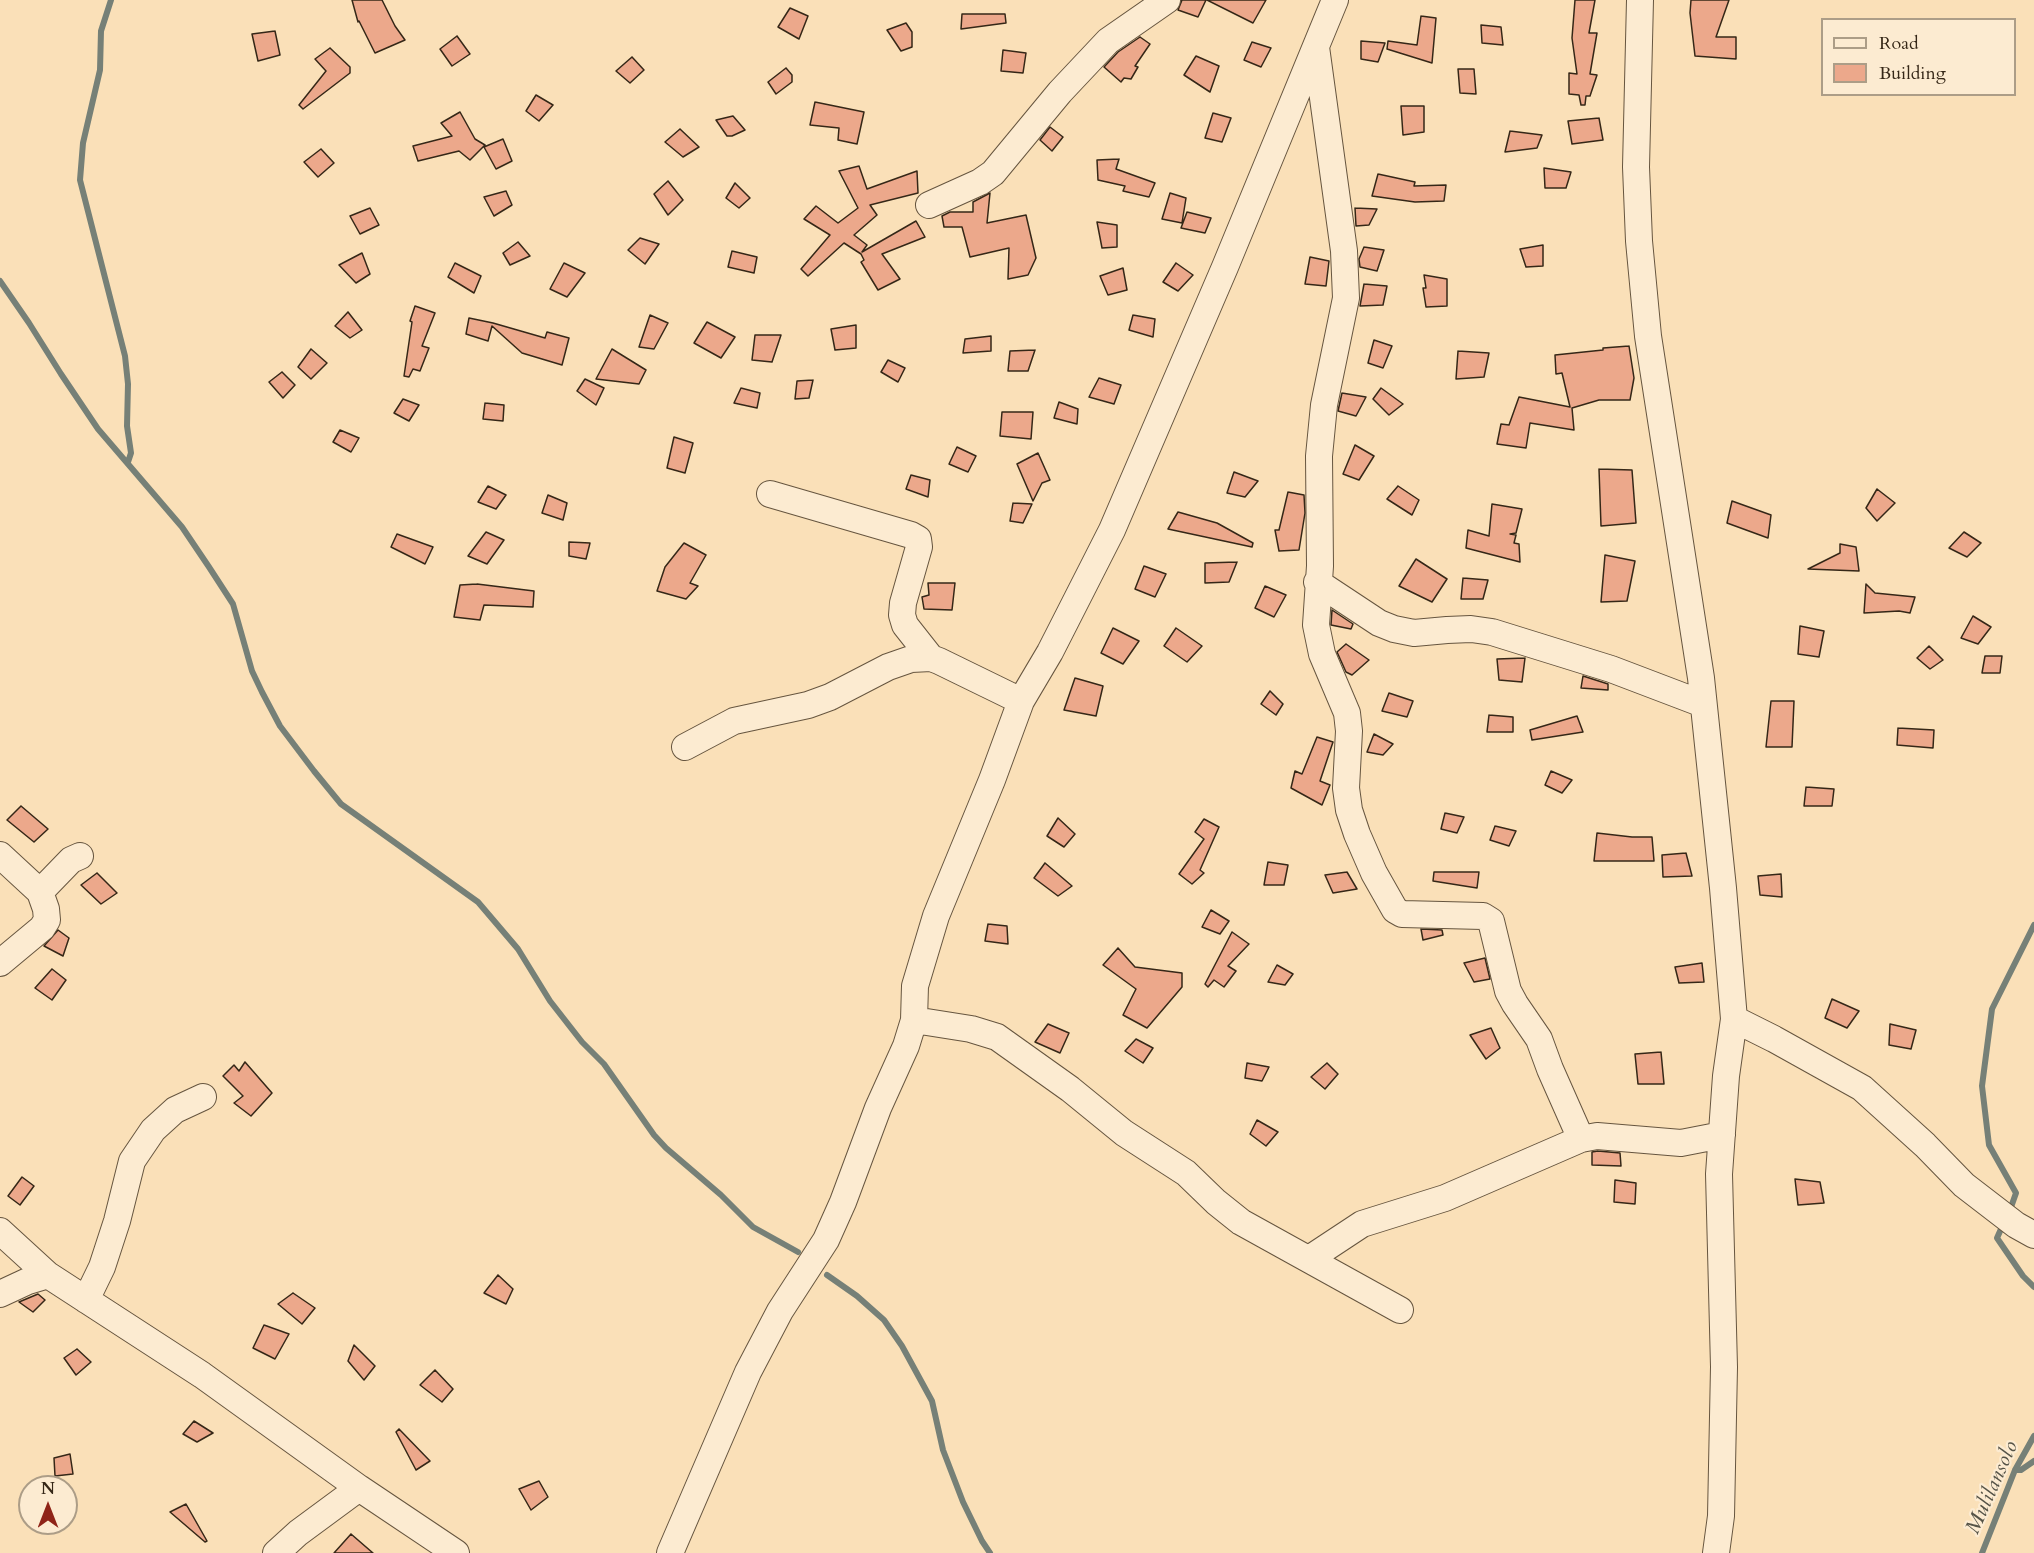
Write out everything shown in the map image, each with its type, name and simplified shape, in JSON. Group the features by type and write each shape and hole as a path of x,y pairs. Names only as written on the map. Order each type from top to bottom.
{"street":[{"path":"929,205 971,187 993,174 1060,92 1108,41 1167,0"},
{"path":"670,1553 747,1372 780,1311 826,1239 843,1202 878,1108 906,1046 914,1020 915,986 936,916 992,780 1021,701 1050,652 1113,530 1335,0"},
{"path":"1640,0 1636,168 1639,241 1648,336 1703,704 1723,888 1734,1019 1726,1076 1719,1174 1724,1367 1721,1516 1716,1553"},
{"path":"1316,47 1344,251 1346,298 1324,405 1319,456 1320,566 1317,582 1316,625 1322,654 1347,713 1349,731 1346,788 1349,810 1374,873 1395,909 1402,914 1483,916 1491,921 1508,991 1539,1039 1581,1138"},
{"path":"770,494 918,539 919,547 903,603 902,615 905,625 931,658 1021,701"},
{"path":"1317,582 1379,623 1394,629 1414,633 1471,629 1492,632 1611,669 1703,704"},
{"path":"685,747 734,722 808,705 830,697 888,667 911,659 931,658"},
{"path":"0,855 40,892 47,920 42,928 0,963"},
{"path":"40,892 71,860 80,856"},
{"path":"1734,1019 1862,1088 1925,1145 1964,1185 2016,1225 2034,1235"},
{"path":"914,1020 971,1029 997,1037 1070,1089 1124,1132 1186,1173 1241,1222 1400,1310"},
{"path":"86,1300 102,1267 114,1231 132,1161 153,1130 167,1117 175,1110 203,1097"},
{"path":"1309,1259 1362,1224 1445,1198 1581,1138 1597,1136 1681,1143 1722,1135"},
{"path":"0,1231 48,1275 202,1375 359,1488 456,1553"},
{"path":"0,1294 48,1275"},
{"path":"276,1553 298,1533 359,1488"}],"building":[{"path":"352,0 382,0 405,40 375,53 358,22"},
{"path":"1182,0 1206,0 1198,17 1178,10"},
{"path":"1207,0 1266,0 1253,23"},
{"path":"1575,0 1595,0 1589,33 1597,33 1590,74 1597,75 1590,96 1586,96 1585,105 1581,105 1579,95 1569,94 1569,73 1577,74 1572,38"},
{"path":"1691,0 1729,0 1716,37 1736,37 1736,59 1695,56 1690,13"},
{"path":"790,8 808,16 799,39 778,27"},
{"path":"962,14 1005,14 1006,23 961,29"},
{"path":"1421,16 1436,18 1432,63 1387,49 1388,41 1417,45"},
{"path":"906,23 912,32 912,47 901,51 887,30"},
{"path":"1481,25 1501,27 1503,45 1482,43"},
{"path":"275,31 280,55 258,61 252,34"},
{"path":"457,36 470,54 452,66 440,49"},
{"path":"1140,37 1150,44 1135,66 1138,67 1131,79 1124,78 1121,82 1104,67 1118,52"},
{"path":"1361,41 1385,43 1378,62 1361,59"},
{"path":"1252,42 1271,48 1261,67 1244,60"},
{"path":"330,48 350,67 350,73 303,109 299,105 326,71 315,59"},
{"path":"1003,50 1026,53 1023,73 1001,71"},
{"path":"1196,56 1219,66 1210,92 1184,75"},
{"path":"632,57 644,70 630,83 616,71"},
{"path":"786,68 792,75 792,82 776,94 768,82"},
{"path":"1458,69 1474,69 1476,94 1460,93"},
{"path":"536,95 553,105 539,121 526,111"},
{"path":"815,102 864,112 857,144 838,140 839,128 810,125"},
{"path":"1401,106 1424,106 1424,132 1403,135"},
{"path":"460,112 475,139 485,145 470,160 459,151 418,161 413,146 452,136 441,123"},
{"path":"1213,113 1231,118 1222,142 1205,138"},
{"path":"733,116 745,130 727,136 716,120"},
{"path":"1599,118 1603,140 1572,144 1568,121"},
{"path":"1050,127 1063,137 1052,151 1040,140"},
{"path":"680,129 699,147 683,157 665,142"},
{"path":"1510,131 1542,135 1537,148 1505,152"},
{"path":"503,139 512,161 496,169 484,147"},
{"path":"321,149 334,163 318,177 304,162"},
{"path":"1119,159 1116,169 1155,183 1149,197 1123,191 1125,186 1098,180 1097,160"},
{"path":"859,166 867,189 917,171 918,193 870,205 877,215 854,235 867,245 862,252 916,221 925,237 882,254 900,279 878,290 861,262 864,260 861,254 844,243 808,276 801,269 830,235 804,219 816,206 838,223 858,208 839,171"},
{"path":"1544,168 1571,172 1566,188 1545,188"},
{"path":"1378,174 1415,182 1414,186 1446,185 1444,201 1415,202 1372,196"},
{"path":"668,181 683,200 668,215 654,194"},
{"path":"735,183 750,198 739,208 726,198"},
{"path":"506,191 512,205 494,216 484,197"},
{"path":"990,193 987,223 1026,215 1036,258 1028,275 1008,279 1009,248 970,257 962,227 944,227 942,216 950,212 973,212 973,202"},
{"path":"1170,193 1186,198 1182,223 1162,219"},
{"path":"370,208 379,225 360,234 350,216"},
{"path":"1355,208 1377,209 1369,225 1356,226"},
{"path":"1187,212 1211,218 1205,233 1181,228"},
{"path":"1097,222 1117,225 1117,247 1102,248"},
{"path":"640,238 659,244 645,264 628,250"},
{"path":"518,242 530,256 510,265 503,253"},
{"path":"1543,245 1543,266 1526,267 1520,249"},
{"path":"1364,247 1384,250 1377,271 1360,267 1359,259"},
{"path":"732,251 757,257 754,273 728,267"},
{"path":"362,253 370,274 356,283 339,265"},
{"path":"1310,257 1329,261 1326,286 1305,284"},
{"path":"455,263 481,276 474,293 448,277"},
{"path":"564,263 585,273 567,297 550,289"},
{"path":"1176,263 1193,275 1178,291 1163,282"},
{"path":"1123,268 1127,290 1108,295 1100,276"},
{"path":"1424,275 1447,279 1447,306 1426,307 1423,288 1426,288"},
{"path":"1364,284 1387,286 1383,305 1360,306"},
{"path":"415,306 435,313 422,346 429,348 420,371 413,369 409,377 404,376 412,322 410,321"},
{"path":"348,312 362,330 350,338 335,326"},
{"path":"650,315 668,323 654,349 639,347"},
{"path":"1133,315 1155,319 1153,337 1129,330"},
{"path":"469,318 545,338 547,332 569,338 562,365 522,353 492,326 488,341 466,334"},
{"path":"707,322 735,337 721,358 694,343"},
{"path":"856,325 856,348 835,350 831,329"},
{"path":"755,335 781,335 772,362 752,360"},
{"path":"991,336 991,351 963,353 965,339"},
{"path":"1374,340 1392,346 1383,368 1368,363"},
{"path":"1629,346 1634,378 1630,400 1599,400 1572,408 1574,430 1530,423 1526,448 1497,444 1501,424 1509,425 1519,397 1570,407 1562,373 1556,374 1555,355"},
{"path":"311,349 327,363 311,379 298,367"},
{"path":"612,349 646,370 639,384 596,379"},
{"path":"1035,350 1028,371 1008,371 1010,351"},
{"path":"1458,351 1489,353 1484,377 1456,379"},
{"path":"888,360 905,368 898,382 881,372"},
{"path":"282,372 295,385 283,398 269,382"},
{"path":"1099,378 1121,385 1114,404 1089,397"},
{"path":"585,379 604,388 596,405 577,391"},
{"path":"813,380 809,398 795,399 797,381"},
{"path":"741,388 760,393 757,408 734,403"},
{"path":"1381,388 1403,404 1389,415 1373,399"},
{"path":"1342,393 1366,397 1356,416 1338,411"},
{"path":"403,399 419,405 409,421 394,413"},
{"path":"1059,402 1078,409 1077,424 1054,418"},
{"path":"485,403 504,405 503,421 483,419"},
{"path":"1002,412 1033,412 1031,439 1000,436"},
{"path":"340,430 359,438 351,452 333,442"},
{"path":"674,437 693,443 685,473 667,468"},
{"path":"1355,445 1374,456 1359,480 1343,474"},
{"path":"957,447 976,456 968,472 949,464"},
{"path":"1038,453 1050,480 1042,483 1033,501 1017,464"},
{"path":"1599,469 1632,470 1636,523 1601,526"},
{"path":"1234,472 1258,481 1245,497 1227,493"},
{"path":"911,475 930,480 928,497 906,489"},
{"path":"488,486 506,495 496,509 478,502"},
{"path":"1398,486 1419,500 1412,515 1387,499"},
{"path":"1877,489 1895,503 1877,521 1866,508"},
{"path":"1288,492 1304,495 1305,513 1299,550 1279,551 1275,530 1279,530"},
{"path":"548,495 567,503 563,520 542,513"},
{"path":"1732,501 1771,515 1768,538 1727,523"},
{"path":"1013,503 1032,504 1023,523 1010,521"},
{"path":"1492,504 1522,509 1516,533 1510,534 1516,535 1514,543 1519,544 1520,562 1466,548 1468,530 1489,536"},
{"path":"1178,512 1217,523 1253,543 1252,547 1168,529"},
{"path":"486,532 504,540 487,564 468,556"},
{"path":"1964,532 1981,543 1967,557 1949,548"},
{"path":"397,534 433,547 425,564 391,547"},
{"path":"569,542 590,543 586,559 569,556"},
{"path":"684,543 706,555 690,583 698,586 686,599 657,591 665,567"},
{"path":"1840,544 1856,547 1859,571 1808,569 1840,553"},
{"path":"1605,555 1635,561 1627,601 1601,602"},
{"path":"1416,559 1447,579 1432,602 1399,586"},
{"path":"1237,562 1229,582 1205,583 1205,563"},
{"path":"1144,566 1166,574 1155,597 1135,589"},
{"path":"1463,578 1488,580 1483,599 1461,599"},
{"path":"928,583 955,583 952,610 924,609 922,597 929,595"},
{"path":"477,584 534,591 533,607 484,605 480,620 454,617 460,585"},
{"path":"1866,584 1875,593 1915,597 1910,613 1899,611 1864,613"},
{"path":"1265,586 1286,595 1274,617 1255,608"},
{"path":"1332,610 1353,624 1351,629 1331,625"},
{"path":"1973,616 1991,627 1978,644 1961,638"},
{"path":"1800,626 1824,631 1819,657 1798,654"},
{"path":"1113,628 1139,641 1123,664 1101,653"},
{"path":"1176,628 1202,646 1187,662 1164,646"},
{"path":"1346,644 1369,660 1352,675 1346,672 1337,652"},
{"path":"1929,646 1943,660 1930,669 1917,658"},
{"path":"1985,656 2002,656 2000,673 1982,673"},
{"path":"1525,658 1522,682 1499,680 1497,659"},
{"path":"1583,676 1608,684 1608,690 1581,688"},
{"path":"1075,678 1103,686 1096,716 1064,710"},
{"path":"1270,691 1283,704 1276,715 1261,704"},
{"path":"1389,693 1413,701 1407,717 1382,711"},
{"path":"1771,701 1794,701 1792,747 1766,747"},
{"path":"1489,715 1513,717 1513,732 1487,732"},
{"path":"1577,716 1583,732 1532,740 1530,730"},
{"path":"1898,728 1934,730 1933,748 1897,745"},
{"path":"1374,734 1393,744 1383,755 1367,752"},
{"path":"1317,737 1333,742 1320,781 1330,785 1322,805 1291,788 1295,771 1302,774"},
{"path":"1551,771 1572,780 1562,793 1545,785"},
{"path":"1806,787 1834,789 1832,806 1804,806"},
{"path":"21,806 48,829 34,842 7,820"},
{"path":"1445,813 1464,817 1457,833 1441,829"},
{"path":"1058,818 1075,834 1064,847 1047,836"},
{"path":"1204,819 1219,827 1200,870 1204,873 1192,884 1179,874 1204,839 1195,832"},
{"path":"1495,826 1516,831 1509,846 1490,840"},
{"path":"1597,833 1652,837 1654,861 1594,861"},
{"path":"1686,853 1692,876 1663,877 1662,855"},
{"path":"1268,862 1288,865 1284,885 1264,885"},
{"path":"1045,863 1072,886 1058,896 1034,878"},
{"path":"1347,872 1357,889 1333,893 1325,875"},
{"path":"1434,872 1479,872 1477,888 1433,881"},
{"path":"97,873 117,893 101,904 81,885"},
{"path":"1781,874 1782,897 1760,895 1758,876"},
{"path":"1211,910 1229,921 1220,934 1202,927"},
{"path":"988,924 1007,926 1008,944 985,941"},
{"path":"1421,929 1442,930 1443,935 1423,940"},
{"path":"58,930 69,938 63,956 44,946"},
{"path":"1232,932 1249,944 1228,966 1236,971 1224,987 1214,980 1208,987 1205,984"},
{"path":"1118,948 1135,967 1182,973 1182,987 1147,1028 1123,1015 1136,989 1103,965"},
{"path":"1485,958 1490,979 1474,982 1464,963"},
{"path":"1702,963 1704,982 1679,983 1675,967"},
{"path":"1277,965 1293,974 1285,985 1268,982"},
{"path":"52,969 66,980 52,1000 35,988"},
{"path":"1832,999 1859,1011 1847,1028 1825,1018"},
{"path":"1048,1024 1069,1033 1060,1053 1035,1042"},
{"path":"1890,1024 1916,1030 1911,1049 1889,1045"},
{"path":"1491,1028 1500,1048 1486,1059 1470,1035"},
{"path":"1136,1039 1153,1048 1143,1063 1125,1051"},
{"path":"1661,1052 1664,1084 1638,1084 1635,1054"},
{"path":"245,1062 272,1093 251,1116 234,1103 243,1096 223,1076 234,1065 239,1071"},
{"path":"1247,1063 1269,1067 1262,1081 1245,1078"},
{"path":"1327,1063 1338,1074 1325,1089 1311,1077"},
{"path":"1257,1120 1278,1132 1266,1146 1250,1134"},
{"path":"1592,1152 1620,1153 1621,1166 1592,1165"},
{"path":"22,1177 34,1186 20,1205 8,1196"},
{"path":"1795,1179 1820,1182 1824,1203 1798,1205"},
{"path":"1615,1180 1636,1183 1635,1204 1614,1202"},
{"path":"498,1275 513,1289 506,1304 484,1293"},
{"path":"293,1293 315,1308 302,1324 278,1304"},
{"path":"38,1294 45,1300 33,1312 19,1302"},
{"path":"264,1325 289,1334 275,1359 253,1348"},
{"path":"354,1345 375,1366 364,1380 348,1361"},
{"path":"77,1349 91,1362 76,1375 64,1358"},
{"path":"435,1370 453,1389 442,1402 420,1385"},
{"path":"194,1421 213,1433 197,1442 183,1434"},
{"path":"399,1429 430,1461 416,1470 396,1432"},
{"path":"70,1454 73,1474 55,1475 54,1458"},
{"path":"539,1481 548,1497 531,1510 519,1489"},
{"path":"186,1504 207,1541 205,1542 170,1512"},
{"path":"351,1534 373,1553 334,1553"}],"waterway":[{"path":"111,0 101,31 100,70 83,143 80,180 125,356 128,384 127,426 131,453 128,462"},
{"path":"0,281 98,429 182,527 209,567 233,604 252,671 280,726 341,804 478,902 518,949 550,1001 582,1042 604,1064 654,1135 753,1227 798,1252"},
{"name":"Mulilansolo","path":"2010,1210 2016,1193 1989,1145 1982,1086 1992,1009 2034,925"},
{"name":"Mulilansolo","path":"2001,1229 1997,1238 2023,1276 2034,1287"},
{"path":"827,1275 857,1296 884,1320 902,1346 932,1401 943,1450 963,1502 990,1553"},
{"name":"Mulilansolo","path":"1982,1553 2015,1470 2034,1436"},
{"path":"2015,1470 2021,1470 2034,1461"}]}
